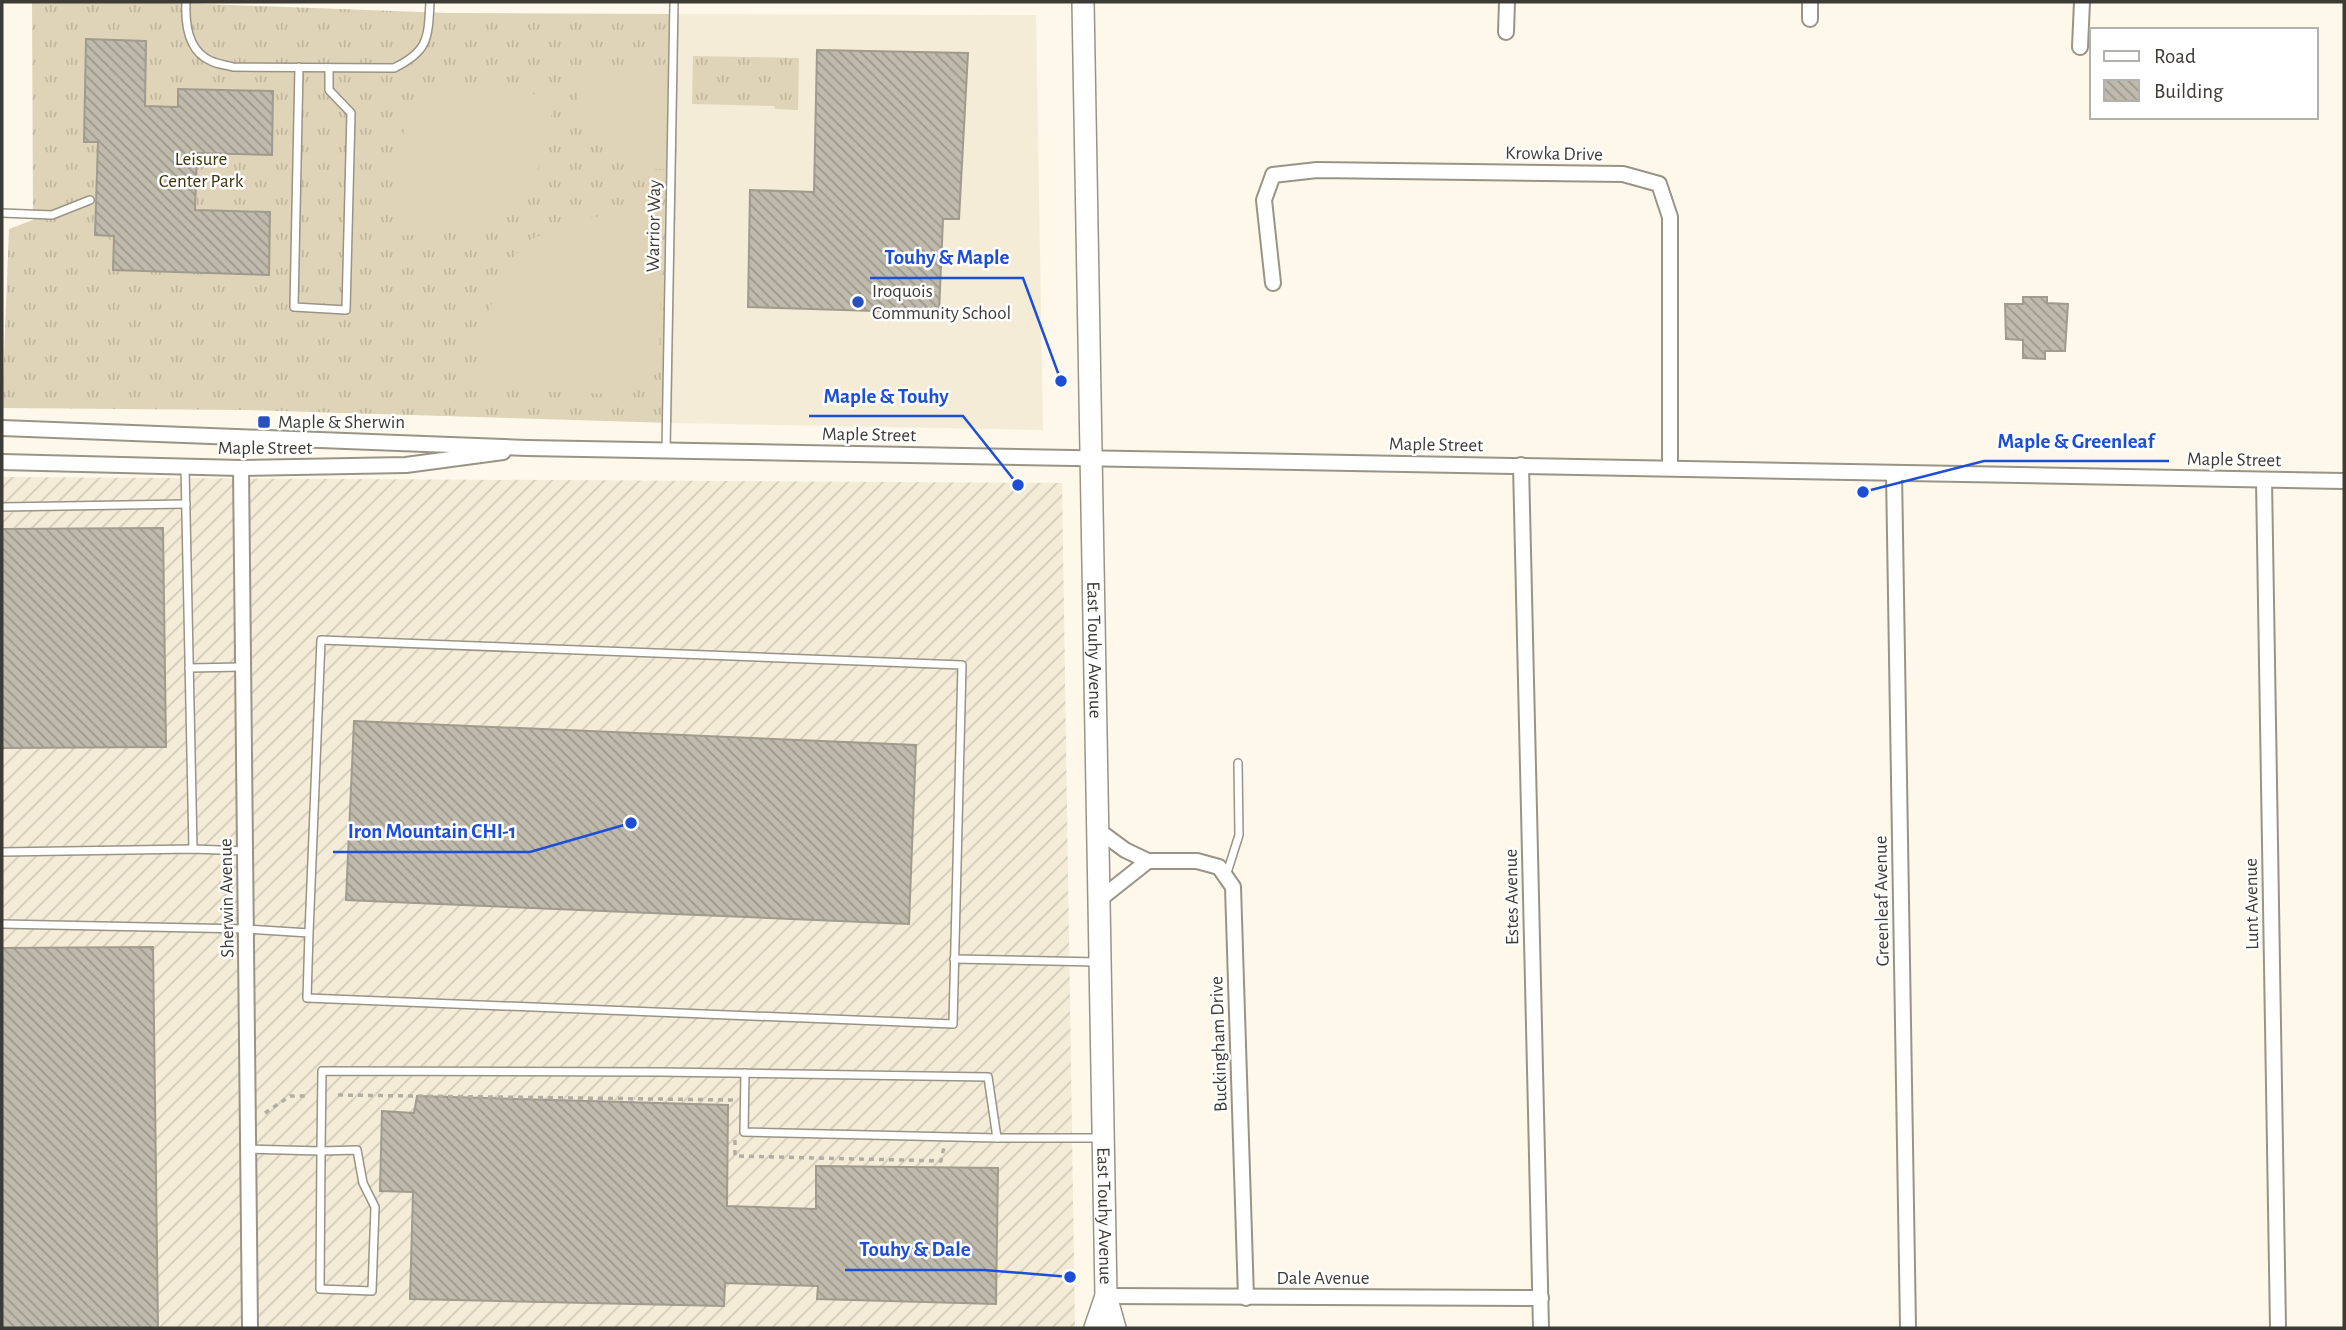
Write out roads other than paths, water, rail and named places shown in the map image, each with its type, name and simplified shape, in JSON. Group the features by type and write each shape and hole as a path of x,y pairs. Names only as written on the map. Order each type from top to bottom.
{"main road":[{"name":"East Touhy Avenue","path":"1083,2 1106,1296 1115,1328"},
{"name":"East Touhy Avenue","path":"1095,1328 1106,1296"}],"street":[{"path":"1506,32 1507,2"},
{"path":"1810,2 1810,19"},
{"path":"2080,47 2082,2"},
{"name":"Krowka Drive","path":"1273,283 1264,200 1273,175 1317,170 1623,174 1659,184 1670,217 1670,468"},
{"name":"Maple Street","path":"2,428 527,448 2344,481"},
{"name":"Maple Street","path":"2,462 241,468 406,465 479,457 527,448"},
{"name":"Estes Avenue","path":"1521,466 1541,1328"},
{"name":"Sherwin Avenue","path":"241,468 250,1328"},
{"name":"Greenleaf Avenue","path":"1894,473 1908,1328"},
{"name":"Lunt Avenue","path":"2264,480 2278,1328"},
{"path":"1098,830 1125,850 1147,861 1197,861 1219,867 1226,877"},
{"path":"1100,899 1147,861"},
{"name":"Buckingham Drive","path":"1226,877 1233,887 1246,1298"},
{"name":"Dale Avenue","path":"1106,1296 1541,1297"}],"lane":[{"path":"186,2 185,27 194,46 209,61 233,66 329,68 394,68 412,59 425,45 430,2"},
{"name":"Warrior Way","path":"666,450 674,2"},
{"path":"299,67 294,307 346,310 351,113 329,90 329,68"},
{"path":"2,213 52,215 90,200"},
{"path":"185,467 193,849"},
{"path":"2,507 186,504"},
{"path":"321,640 962,666 953,1024 307,998 310,933 321,640"},
{"path":"189,668 243,667"},
{"path":"1226,877 1239,835 1238,764"},
{"path":"2,852 193,849 245,851"},
{"path":"2,924 246,929 310,933"},
{"path":"954,959 1101,963"},
{"path":"248,1149 321,1151 357,1150 363,1183 375,1207 372,1291 320,1289 321,1151 322,1071 988,1077 997,1138"},
{"path":"745,1073 744,1132 1104,1139"}],"place":[{"name":"Iroquois Community School","path":"858,302"},
{"name":"Touhy & Maple","path":"1061,381"},
{"name":"Maple & Sherwin","path":"264,422"},
{"name":"Maple & Touhy","path":"1018,485"},
{"name":"Maple & Greenleaf","path":"1863,492"},
{"name":"Iron Mountain CHI-1","path":"631,823"},
{"name":"Touhy & Dale","path":"1070,1277"}],"park label":[{"name":"Leisure Center Park","path":"201,170"}]}
